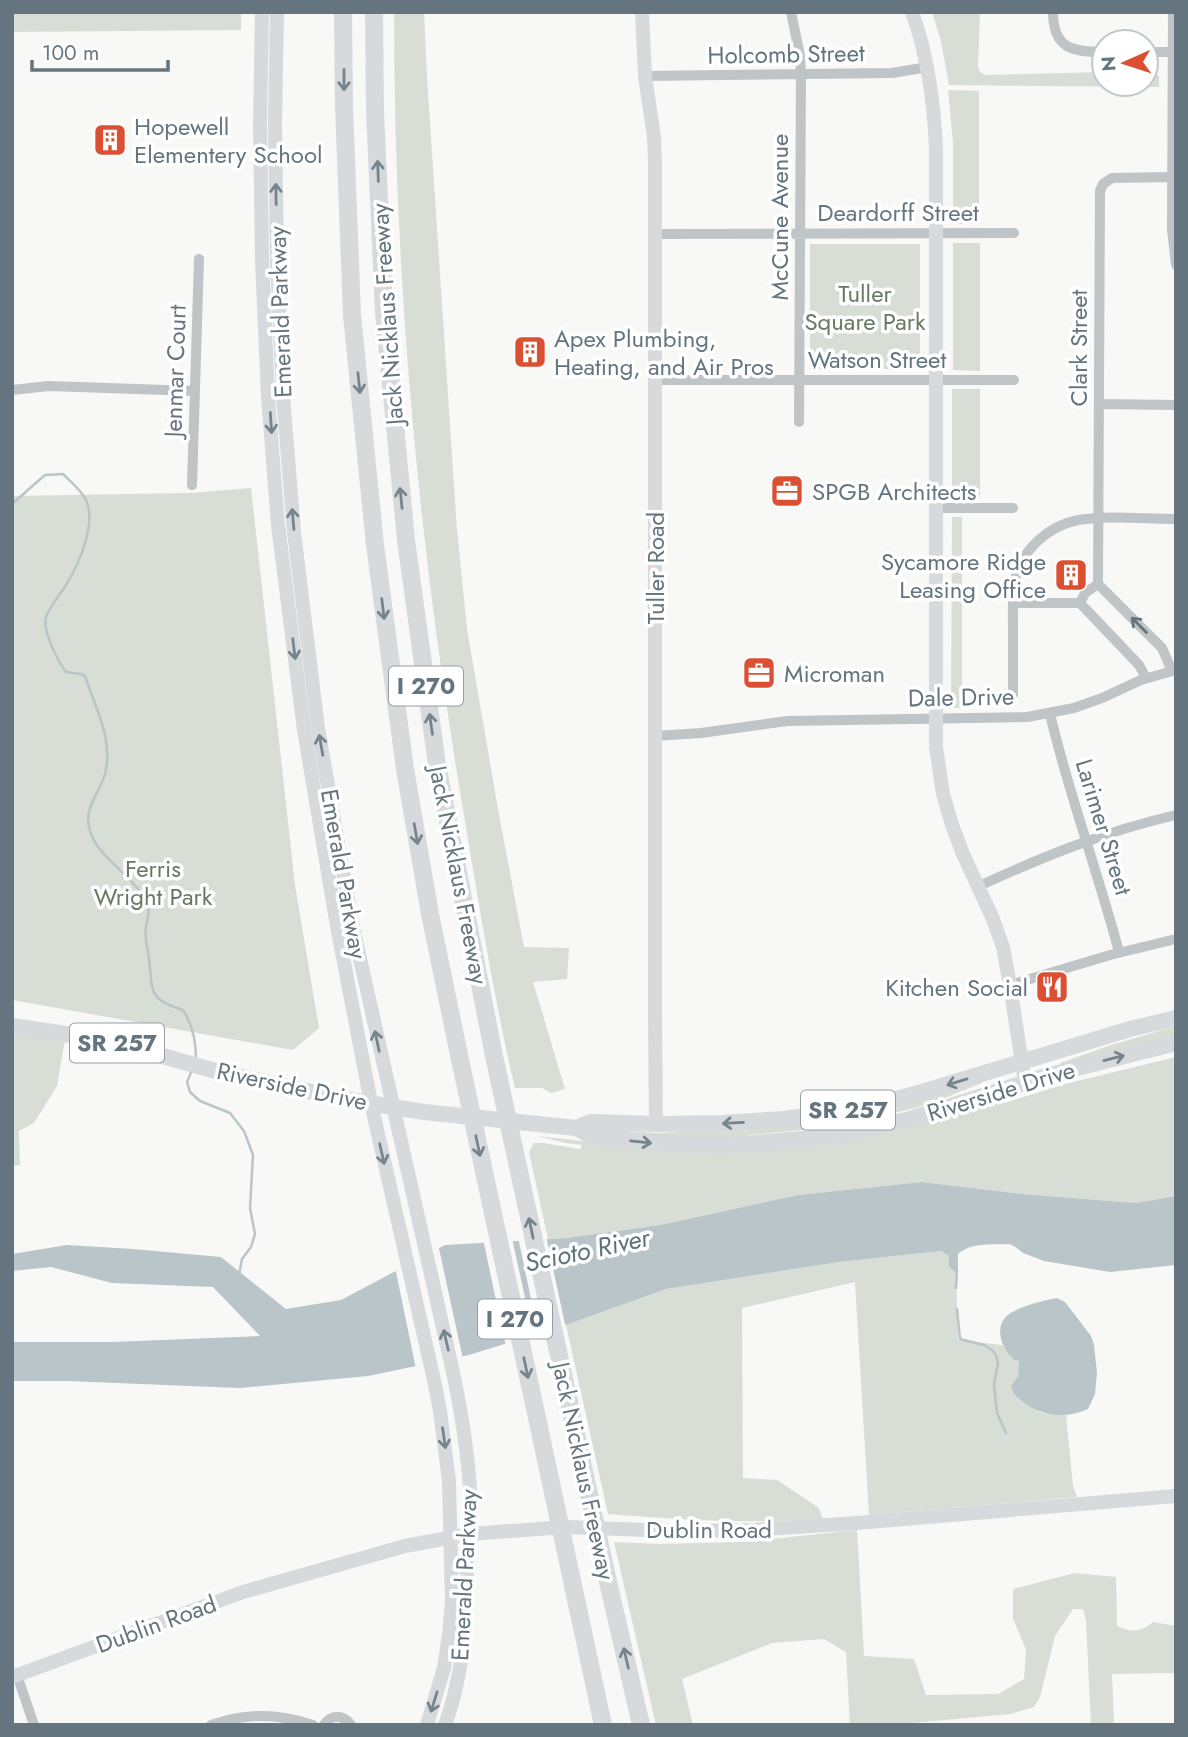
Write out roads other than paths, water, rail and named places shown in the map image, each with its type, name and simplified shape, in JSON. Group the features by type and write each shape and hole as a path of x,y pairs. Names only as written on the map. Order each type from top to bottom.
{"highway":[{"name":"Jack Nicklaus Freeway","path":"344,12 344,106 352,315 375,545 407,782 430,914 459,1055 603,1725"},
{"name":"Jack Nicklaus Freeway","path":"374,12 375,110 384,312 405,540 437,765 494,1056 641,1725"}],"main road":[{"name":"Emerald Parkway","path":"262,12 262,260 268,397 278,524 304,730 371,1104 436,1390 449,1481 452,1601 449,1635 444,1668 427,1725"},
{"name":"Emerald Parkway","path":"276,12 277,260 283,396 294,532 318,728 352,923 454,1377 469,1479 471,1513 466,1553 467,1593 463,1654 445,1725"},
{"name":"Tuller Road","path":"642,12 645,76 654,145 656,1124"},
{"path":"912,12 928,67 936,149 938,759 946,804 959,845 1000,938 1025,1083"},
{"name":"Riverside Drive","path":"576,1128 591,1122 656,1124 755,1121 829,1113 922,1093 1129,1028 1176,1018"},
{"name":"Riverside Drive","path":"12,1026 106,1040 219,1072 371,1104 576,1128 593,1137 648,1143 724,1146 780,1142 858,1131 910,1119 1025,1083 1176,1043"},
{"name":"Dublin Road","path":"15,1676 243,1592 405,1546 470,1534 565,1527 674,1531 751,1530 1176,1496"}],"street":[{"name":"McCune Avenue","path":"791,12 801,74 799,422"},
{"path":"1053,12 1055,32 1066,45 1081,52 1090,52"},
{"path":"1173,12 1172,230 1176,265"},
{"name":"Holcomb Street","path":"645,76 892,73 928,67"},
{"name":"Clark Street","path":"1098,584 1100,191 1103,184 1112,178 1173,175"},
{"name":"Deardorff Street","path":"655,234 1014,233"},
{"name":"Jenmar Court","path":"192,485 199,259"},
{"name":"Watson Street","path":"656,380 1014,380"},
{"path":"12,390 49,386 195,391"},
{"path":"1099,404 1176,405"},
{"path":"936,508 1013,508"},
{"path":"1013,695 1014,589 1017,571 1036,543 1065,524 1098,518 1176,519"},
{"path":"1080,603 1085,593 1098,584 1162,648 1174,671"},
{"path":"1013,603 1080,603 1139,665 1146,678"},
{"name":"Dale Drive","path":"655,736 701,733 787,721 1003,719 1051,714 1102,698 1146,678 1174,671"},
{"name":"Larimer Street","path":"1051,714 1065,772 1119,952"},
{"path":"977,887 1086,841 1143,822 1176,815"},
{"path":"1010,985 1119,952 1176,939"},
{"path":"15,1676 34,1725"},
{"path":"211,1725 226,1720 265,1715 294,1718 313,1725"},
{"path":"324,1725 337,1716 347,1719 351,1725"}],"water":[{"name":"Scioto River","path":"922,1182 1022,1194 1136,1203 1176,1196 1176,1265 1110,1272 1044,1261 1009,1244 982,1245 958,1254 956,1273 949,1267 949,1256 941,1251 839,1262 666,1289 566,1325 469,1355 368,1376 240,1388 12,1381 12,1342 112,1342 260,1336 213,1287 112,1283 51,1267 12,1271 12,1254 67,1245 221,1257 286,1309 341,1300 445,1245 567,1238 660,1225 798,1195"},
{"path":"1057,1298 1065,1302 1091,1336 1097,1373 1095,1394 1088,1409 1066,1415 1036,1410 1016,1396 1011,1386 1018,1376 1019,1361 1014,1360 1006,1350 1000,1332 1003,1320 1012,1312"}],"waterway":[{"path":"12,504 45,475 63,474 83,494 88,507 88,530 81,554 46,617 46,630 66,672 85,676 105,737 107,762 103,780 89,813 90,831 108,859 133,883 147,902 149,911 145,935 152,986 157,997 163,1002 183,1010 193,1033 196,1059"},
{"path":"192,1070 187,1082 190,1092 200,1101 230,1113 244,1131 253,1155 250,1208 255,1234 251,1247 242,1259 239,1275"},
{"path":"956,1288 957,1270"},
{"path":"957,1309 960,1339 984,1345 996,1355 998,1363 994,1384 997,1413 1006,1433"}],"place":[{"name":"Hopewell Elementery School","path":"110,140"},
{"name":"Apex Plumbing, Heating, and Air Pros","path":"530,352"},
{"name":"SPGB Architects","path":"787,491"},
{"name":"Sycamore Ridge Leasing Office","path":"1071,575"},
{"name":"Microman","path":"759,673"},
{"name":"Kitchen Social","path":"1052,987"}],"park label":[{"name":"Tuller Square Park","path":"865,307"},
{"name":"Ferris Wright Park","path":"153,882"}]}
